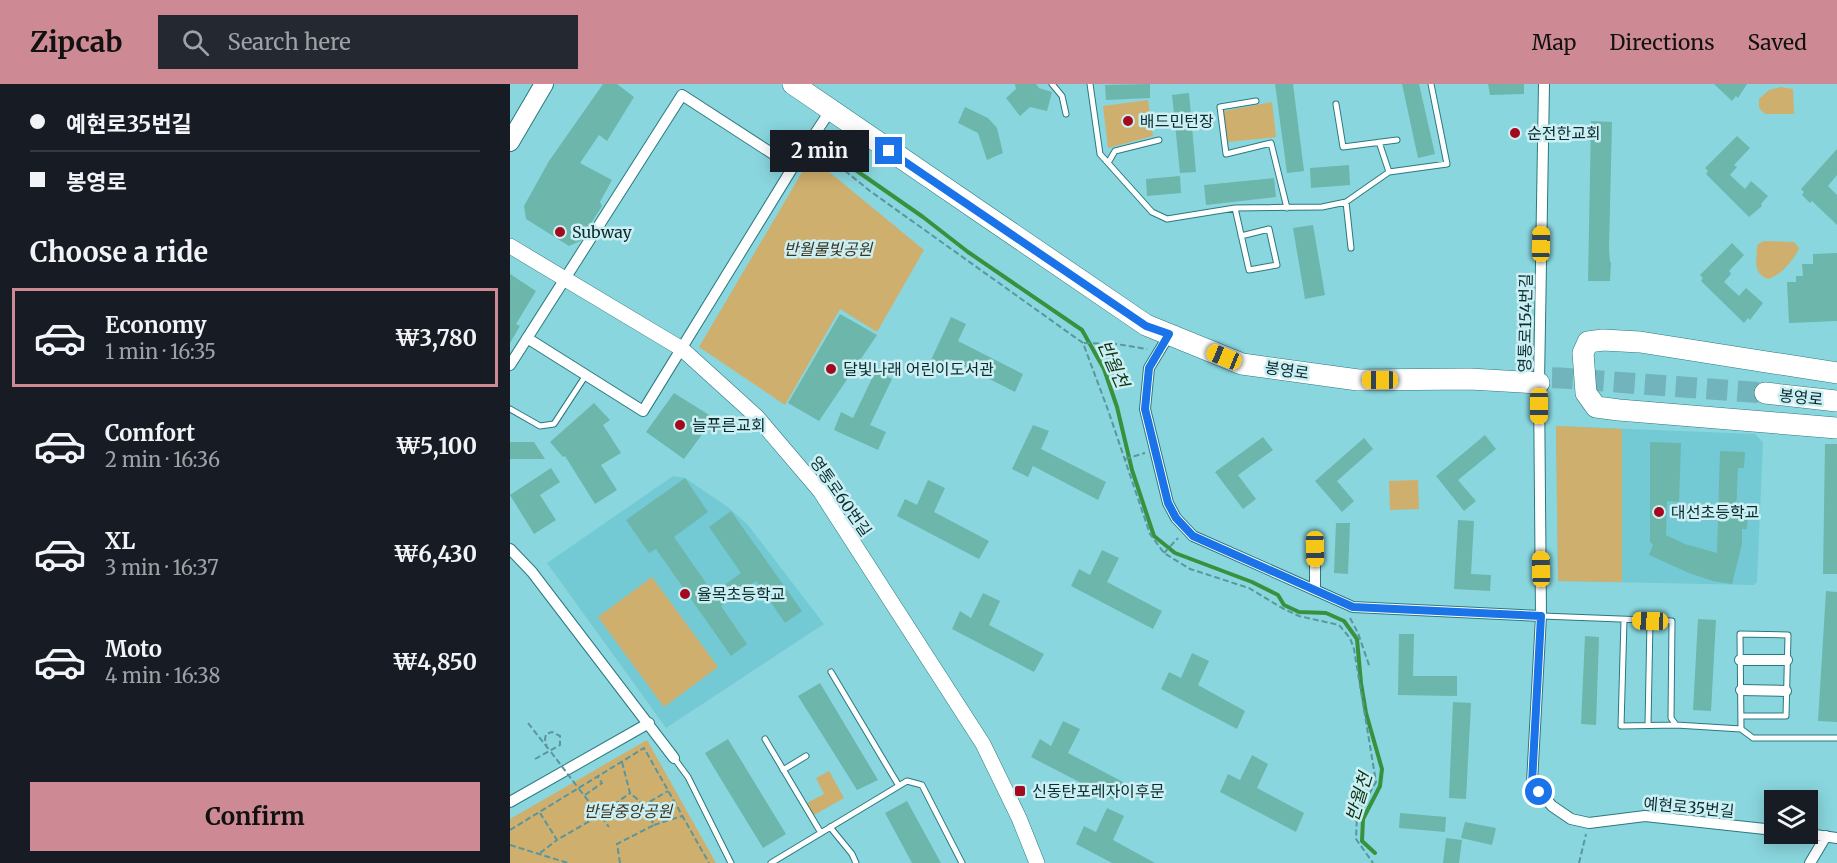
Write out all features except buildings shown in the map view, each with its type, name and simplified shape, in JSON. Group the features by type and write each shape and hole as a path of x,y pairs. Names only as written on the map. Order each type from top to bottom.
{"highway":[{"name":"봉영로","path":"793,84 1146,326 1242,364 1358,380 1470,379 1539,383"},
{"path":"1837,373 1640,342 1603,340 1588,342 1583,353 1586,393 1596,406 1619,410 1837,428"},
{"name":"봉영로","path":"1765,393 1837,401"}],"main road":[{"path":"510,141 544,84"}],"street":[{"name":"영통로154번길","path":"1541,616 1539,383 1544,84"},
{"path":"510,365 682,95 793,167"},
{"path":"527,338 643,411 830,111"},
{"name":"영통로60번길","path":"510,246 682,349 757,417 820,491 983,744 1019,818 1037,863"},
{"path":"1169,334 1149,368 1145,409 1168,503 1176,518 1193,536 1353,607 1541,616"},
{"path":"510,549 532,572 674,758"},
{"path":"1315,549 1316,590"},
{"name":"예현로35번길","path":"1541,616 1532,783 1552,806 1570,819 1589,823 1645,816 1764,829"},
{"path":"1740,660 1787,660"},
{"path":"1741,690 1786,691"},
{"path":"510,802 649,723"},
{"path":"1810,863 1832,837"}],"lane":[{"path":"1052,84 1062,96 1066,114"},
{"path":"1090,84 1100,154 1152,212 1167,219 1235,208 1322,207 1346,202 1389,172 1447,164 1431,84"},
{"path":"1256,101 1220,107 1226,154 1271,143 1287,208"},
{"path":"1336,104 1343,147 1397,140"},
{"path":"1108,163 1115,151 1159,140"},
{"path":"1379,142 1389,172"},
{"path":"1346,202 1351,248"},
{"path":"1235,208 1241,236 1249,270 1276,265 1269,229 1241,236"},
{"path":"510,409 540,426 555,424 586,375"},
{"path":"1541,616 1672,621 1671,718 1676,725"},
{"path":"1624,620 1621,726 1676,725 1741,729 1753,738 1837,738"},
{"path":"1647,725 1650,621"},
{"path":"1741,716 1786,716 1788,635 1740,634 1741,729"},
{"path":"831,672 899,786"},
{"path":"765,740 821,833"},
{"path":"783,770 806,756"},
{"path":"674,758 688,777 731,863"},
{"path":"771,863 907,781 922,784 962,863"},
{"path":"830,827 852,854 856,863"}],"path":[{"path":"809,142 870,191 1083,343 1142,347"},
{"path":"1083,343 1150,534 1165,552 1190,569 1249,588 1299,616 1339,625 1350,638 1354,649 1376,782 1357,815 1356,839 1373,863"},
{"path":"1125,459 1155,450"},
{"path":"1165,552 1179,537"},
{"path":"1353,607 1348,616 1363,646 1370,668"},
{"path":"1354,649 1363,646"},
{"path":"528,723 609,827"},
{"path":"536,759 560,745 560,736 557,733 552,732 546,735 547,747"},
{"path":"510,830 644,748 709,863"},
{"path":"622,762 630,793 644,805 654,825"},
{"path":"584,795 602,783 598,777"},
{"path":"644,805 668,791"},
{"path":"539,854 557,840 600,816 630,793"},
{"path":"539,812 557,840"},
{"path":"620,863 617,844 654,825 682,816"},
{"path":"1579,863 1589,823"},
{"path":"510,845 568,863"}],"shaded area":[{"name":"대선초등학교","path":"1556,426 1755,434 1763,442 1757,582 1754,585 1558,581"},
{"name":"율목초등학교","path":"673,476 685,478 728,507 748,525 824,624 666,728 547,563"}],"green space":[{"path":"1781,87 1793,89 1794,114 1765,114 1759,108 1759,99 1769,90"},
{"name":"배드민턴장","path":"1148,100 1153,136 1108,148 1103,106"},
{"path":"1272,102 1276,137 1228,142 1224,111"},
{"name":"반월물빛공원","path":"811,157 924,250 877,332 840,309 785,405 699,347"},
{"path":"1764,241 1794,242 1799,248 1787,266 1768,279 1757,270 1756,266 1757,247"},
{"path":"1556,426 1622,429 1622,582 1558,581"},
{"path":"1418,480 1419,509 1390,510 1389,481"},
{"path":"652,577 718,667 664,707 598,617"},
{"name":"반달중앙공원","path":"647,740 716,863 510,863 510,819"},
{"path":"829,771 844,798 814,815 807,803 824,794 816,778"}],"waterway":[{"name":"반월천","path":"834,155 923,217 968,252 1082,330 1104,369 1117,407 1132,470 1154,536 1175,553 1252,582 1278,595 1284,605 1299,612 1326,613 1344,621 1357,639 1366,713 1382,769 1380,786 1363,819 1362,841 1375,853"}],"tunnel":[{"path":"1521,377 1765,393"}],"place":[{"name":"배드민턴장","path":"1128,121"},
{"name":"순전한교회","path":"1515,133"},
{"name":"Subway","path":"560,232"},
{"name":"달빛나래 어린이도서관","path":"831,369"},
{"name":"늘푸른교회","path":"680,425"},
{"name":"대선초등학교","path":"1659,512"},
{"name":"율목초등학교","path":"685,594"},
{"name":"신동탄포레자이후문","path":"1020,791"}],"route":[{"path":"889,151 1146,326 1169,334 1149,368 1145,409 1168,503 1176,518 1193,536 1353,607 1541,616 1532,783 1539,792"}]}
